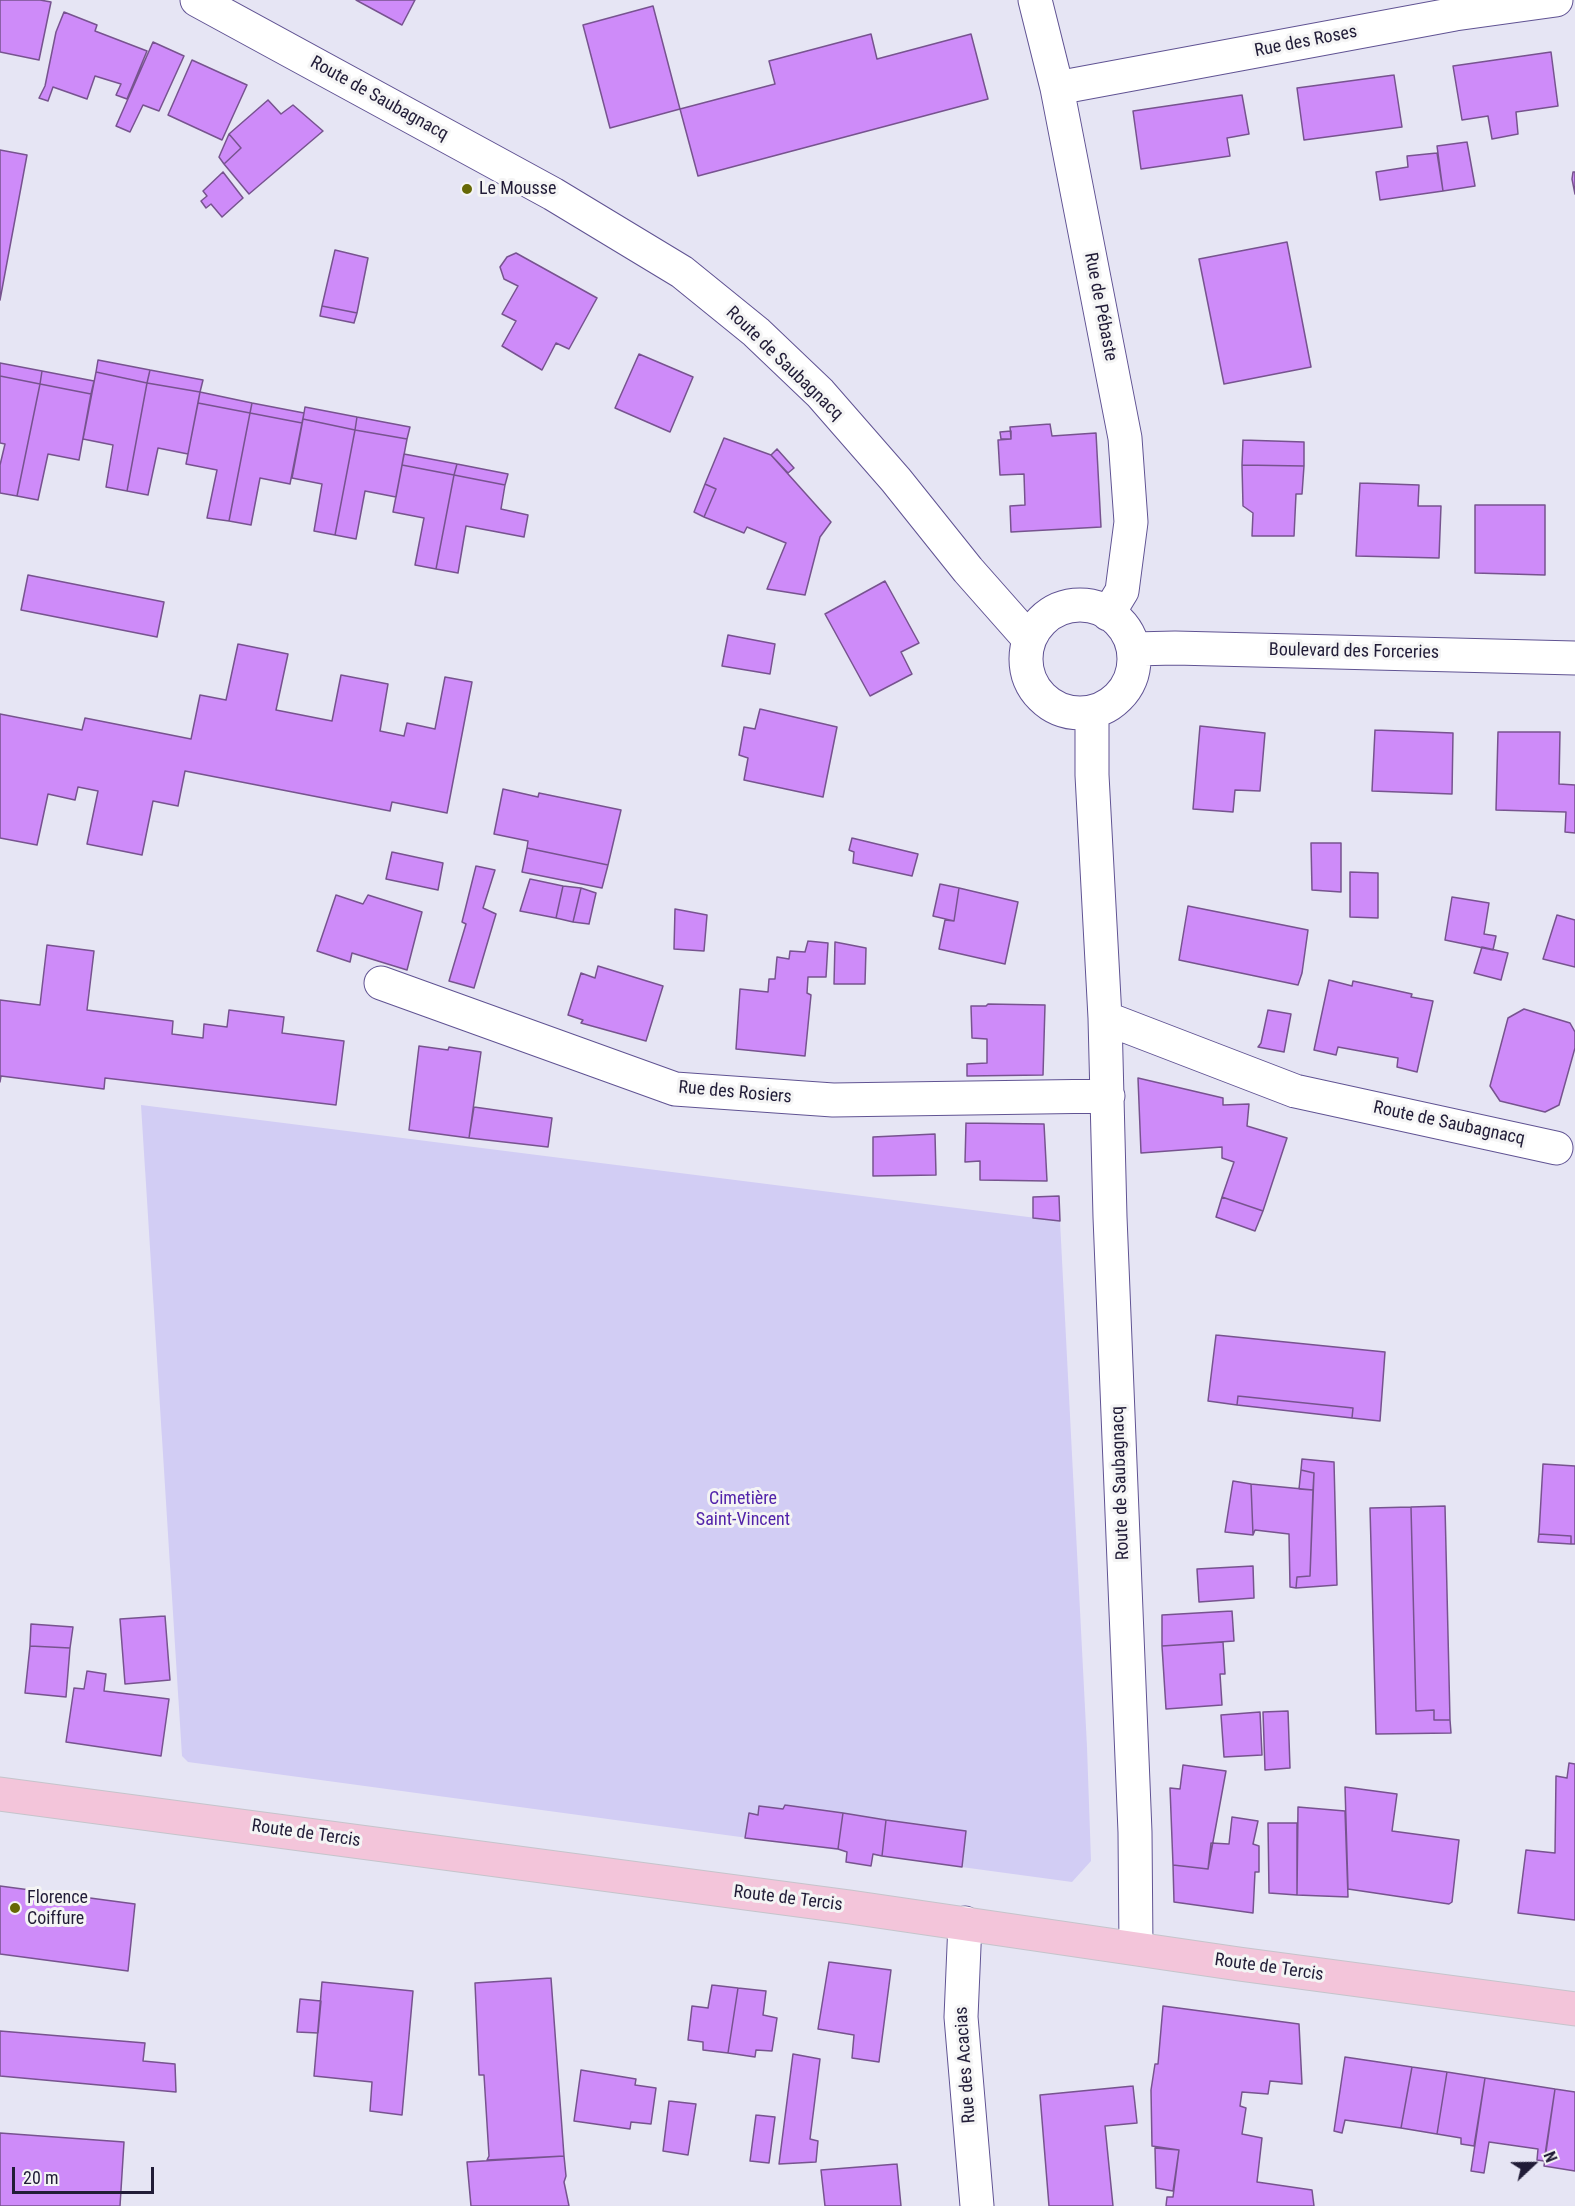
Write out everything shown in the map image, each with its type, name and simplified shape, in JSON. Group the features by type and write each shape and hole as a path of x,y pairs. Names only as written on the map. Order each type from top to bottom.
{"main road":[{"name":"Route de Tercis","path":"0,1794 965,1923 1239,1964 1575,2009"}],"street":[{"name":"Route de Saubagnacq","path":"197,0 552,194 682,272 756,332 820,393 896,480 968,570 1029,639"},
{"name":"Rue de Pébaste","path":"1035,0 1058,88 1125,438 1131,522 1122,591 1108,614"},
{"name":"Rue des Roses","path":"1058,88 1453,7 1556,0"},
{"path":"1083,605 1108,614 1119,620 1134,649 1133,674 1124,692 1110,706 1092,713 1074,714 1056,709 1041,698 1030,684 1026,666 1026,649 1034,629 1047,615 1065,606 1083,605"},
{"name":"Boulevard des Forceries","path":"1134,649 1175,648 1575,658"},
{"name":"Route de Saubagnacq","path":"1092,713 1092,775 1105,1018 1110,1216 1135,1832 1136,1948"},
{"name":"Rue des Rosiers","path":"381,983 675,1089 833,1100 1108,1096"},
{"name":"Route de Saubagnacq","path":"1105,1018 1295,1091 1556,1148"},
{"name":"Rue des Acacias","path":"965,1923 961,2017 977,2206"}],"green space":[{"name":"Cimetière Saint-Vincent","path":"141,1105 1060,1221 1091,1861 1072,1882 188,1762 182,1756"}],"building":[{"path":"0,0 51,2 39,60 0,52"},
{"path":"356,0 415,0 402,25"},
{"path":"653,6 680,109 610,128 583,25"},
{"path":"64,12 97,25 95,31 147,51 127,99 116,95 121,84 95,76 87,99 53,87 48,101 39,98 45,86 56,32"},
{"path":"871,34 877,59 971,34 988,99 698,176 680,109 775,84 769,61"},
{"path":"153,42 184,56 159,111 143,105 130,132 116,126"},
{"path":"1551,52 1558,106 1516,112 1518,134 1492,139 1488,116 1462,120 1453,66"},
{"path":"192,60 247,85 222,140 168,115"},
{"path":"1394,75 1402,127 1304,140 1297,88"},
{"path":"1242,95 1249,134 1227,138 1230,156 1141,169 1133,111"},
{"path":"268,100 281,114 293,105 323,131 249,194 224,164 241,148 229,134"},
{"path":"229,134 241,148 224,164 219,157"},
{"path":"1467,142 1475,186 1443,191 1437,146"},
{"path":"0,150 27,155 0,300"},
{"path":"1437,153 1443,191 1380,200 1376,172 1408,167 1407,156"},
{"path":"223,172 243,198 222,217 211,204 206,208 201,201 207,196 203,191"},
{"path":"1573,172 1575,172 1575,194 1572,179"},
{"path":"1287,242 1311,367 1224,384 1199,259"},
{"path":"335,250 368,258 357,313 322,306"},
{"path":"516,253 597,298 569,349 556,343 542,370 502,346 516,321 502,314 518,286 504,279 500,267 507,257"},
{"path":"322,306 357,313 354,323 320,316"},
{"path":"639,354 693,377 670,432 615,408"},
{"path":"98,360 150,370 147,383 96,372"},
{"path":"0,363 42,371 40,384 0,376"},
{"path":"150,370 203,380 200,392 147,383"},
{"path":"42,371 94,381 91,394 40,384"},
{"path":"96,372 147,383 127,491 106,487 113,445 83,439"},
{"path":"0,376 40,384 17,496 0,493 0,465 5,444 0,443"},
{"path":"147,383 200,392 188,454 158,448 148,495 127,491"},
{"path":"40,384 91,394 79,460 48,454 38,500 17,496"},
{"path":"200,392 252,403 250,413 198,403"},
{"path":"198,403 250,413 229,521 207,518 217,470 186,464"},
{"path":"252,403 304,413 302,423 250,413"},
{"path":"305,407 357,417 355,430 303,419"},
{"path":"250,413 302,423 290,484 260,478 251,525 229,521"},
{"path":"357,417 410,427 407,439 355,430"},
{"path":"303,419 355,430 335,535 314,531 322,484 292,478"},
{"path":"1050,424 1052,436 1096,433 1101,527 1011,532 1010,506 1025,505 1024,474 1000,475 998,440 1011,439 1010,427"},
{"path":"355,430 407,439 396,497 365,491 356,539 335,535"},
{"path":"1011,431 1011,439 1001,439 1000,432"},
{"path":"724,438 771,455 831,522 820,537 805,595 767,589 786,543 747,527 744,533 704,517 716,489 705,484"},
{"path":"1243,440 1304,442 1304,466 1242,465"},
{"path":"777,449 794,468 788,473 771,455"},
{"path":"404,454 457,464 454,475 402,465"},
{"path":"457,464 508,474 505,485 454,475"},
{"path":"402,465 454,475 436,569 415,565 424,518 393,512"},
{"path":"1242,465 1304,466 1302,494 1296,494 1294,536 1252,536 1253,513 1243,506"},
{"path":"454,475 505,485 501,509 528,515 524,537 466,526 458,573 436,569"},
{"path":"1360,483 1419,485 1418,506 1441,506 1439,558 1356,556"},
{"path":"705,484 716,489 704,517 694,512"},
{"path":"1475,505 1545,505 1545,575 1475,573"},
{"path":"28,575 164,602 157,637 21,610"},
{"path":"885,581 919,643 901,652 912,674 870,696 825,614"},
{"path":"728,635 775,644 770,674 722,666"},
{"path":"238,644 288,654 276,710 332,721 341,675 388,684 380,731 404,736 407,723 435,729 445,677 472,682 447,813 392,802 390,811 185,771 178,806 153,801 142,855 87,844 98,791 78,787 75,800 48,794 37,845 0,838 0,714 82,730 85,718 191,739 200,695 226,700"},
{"path":"760,709 837,727 823,797 744,780 748,758 739,755 744,727 755,729"},
{"path":"1200,726 1265,733 1260,791 1235,790 1233,812 1193,809"},
{"path":"1375,730 1453,733 1452,794 1372,791"},
{"path":"1498,732 1560,732 1559,784 1575,785 1575,833 1565,832 1566,812 1496,810"},
{"path":"503,789 538,797 539,793 621,810 608,865 527,848 528,841 494,834"},
{"path":"852,838 918,854 912,876 853,863 854,852 849,850"},
{"path":"1311,843 1341,843 1341,892 1312,890"},
{"path":"527,848 608,865 602,888 522,872"},
{"path":"392,852 443,863 438,890 386,879"},
{"path":"476,866 495,870 483,908 496,914 474,988 449,981 466,924 462,922"},
{"path":"1350,872 1378,873 1378,918 1350,917"},
{"path":"530,879 563,886 556,918 520,911"},
{"path":"940,884 959,888 954,921 933,916"},
{"path":"563,886 581,888 573,922 556,918"},
{"path":"581,888 596,893 589,924 573,922"},
{"path":"959,888 1018,902 1005,964 939,949 945,920 954,921"},
{"path":"336,895 363,904 368,895 422,912 407,970 352,953 350,962 317,951"},
{"path":"1452,897 1489,903 1484,934 1496,936 1493,950 1445,940"},
{"path":"1188,906 1308,930 1298,985 1179,960"},
{"path":"675,909 707,915 704,951 674,949"},
{"path":"1557,915 1575,920 1575,967 1543,959"},
{"path":"808,941 828,943 826,977 808,977 807,993 811,995 805,1056 736,1049 740,989 768,992 769,979 775,979 777,957 789,959 790,951 805,952"},
{"path":"835,942 866,948 865,984 834,984"},
{"path":"47,945 94,951 87,1010 173,1021 172,1034 203,1038 204,1024 227,1027 229,1010 284,1017 282,1033 344,1041 336,1105 105,1078 104,1089 1,1076 0,1082 0,1000 40,1005"},
{"path":"1482,947 1508,953 1501,980 1474,973"},
{"path":"598,966 663,986 646,1041 581,1023 583,1020 568,1015 581,973 595,978"},
{"path":"1329,980 1352,986 1353,981 1433,1001 1417,1072 1397,1067 1398,1058 1338,1047 1336,1055 1314,1050"},
{"path":"1045,1005 1043,1075 967,1076 967,1064 987,1063 987,1039 972,1038 971,1006"},
{"path":"1524,1009 1570,1023 1575,1032 1575,1048 1559,1105 1545,1112 1500,1101 1490,1086 1508,1018"},
{"path":"1268,1010 1291,1014 1284,1052 1258,1047 1261,1043"},
{"path":"419,1046 448,1050 449,1047 481,1052 469,1138 409,1130"},
{"path":"1138,1078 1223,1098 1223,1105 1249,1104 1247,1126 1287,1138 1263,1211 1222,1197 1234,1162 1222,1158 1222,1147 1141,1153"},
{"path":"474,1107 552,1118 548,1147 469,1138"},
{"path":"966,1123 1044,1124 1047,1181 980,1180 980,1161 965,1162"},
{"path":"935,1134 936,1175 873,1176 873,1137"},
{"path":"1059,1196 1060,1221 1033,1218 1033,1197"},
{"path":"1222,1197 1263,1211 1255,1231 1216,1217"},
{"path":"1216,1335 1385,1352 1380,1421 1352,1418 1353,1408 1238,1396 1237,1405 1208,1401"},
{"path":"1238,1396 1353,1408 1352,1418 1237,1405"},
{"path":"1302,1459 1334,1462 1337,1585 1296,1588 1297,1577 1310,1576 1314,1473 1301,1470"},
{"path":"1543,1464 1575,1466 1575,1544 1571,1544 1571,1536 1539,1534"},
{"path":"1301,1470 1314,1473 1313,1490 1299,1489"},
{"path":"1233,1481 1251,1484 1253,1535 1225,1532"},
{"path":"1251,1484 1313,1490 1310,1576 1297,1577 1296,1588 1290,1587 1289,1534 1255,1530 1253,1535"},
{"path":"1445,1506 1450,1720 1434,1720 1434,1710 1416,1711 1411,1507"},
{"path":"1411,1507 1416,1711 1434,1710 1434,1720 1450,1720 1451,1733 1376,1734 1370,1508"},
{"path":"1539,1534 1571,1536 1571,1544 1538,1542"},
{"path":"1253,1566 1254,1598 1199,1602 1197,1569"},
{"path":"1232,1611 1234,1641 1162,1646 1162,1615"},
{"path":"165,1616 170,1680 125,1684 120,1619"},
{"path":"31,1624 73,1627 70,1648 30,1646"},
{"path":"1223,1642 1225,1674 1220,1674 1222,1705 1166,1709 1162,1646"},
{"path":"30,1646 70,1648 66,1697 25,1693"},
{"path":"87,1671 106,1674 104,1691 169,1699 161,1756 66,1742 74,1688 84,1689"},
{"path":"1288,1711 1290,1768 1265,1770 1263,1712"},
{"path":"1260,1712 1262,1755 1224,1757 1221,1715"},
{"path":"1569,1763 1575,1764 1575,1920 1518,1913 1526,1850 1555,1853 1556,1776 1567,1778"},
{"path":"1183,1765 1226,1771 1208,1869 1173,1865 1170,1788 1180,1789"},
{"path":"1345,1787 1397,1794 1392,1831 1459,1840 1452,1902 1449,1904 1348,1889"},
{"path":"785,1805 843,1813 838,1849 745,1838 749,1813 758,1815 759,1806 783,1809"},
{"path":"1298,1807 1345,1811 1348,1897 1297,1895"},
{"path":"843,1813 886,1820 882,1856 873,1854 871,1866 846,1862 847,1852 838,1849"},
{"path":"1232,1817 1258,1821 1253,1844 1259,1846 1259,1872 1255,1872 1253,1913 1174,1902 1173,1865 1208,1869 1211,1843 1229,1844"},
{"path":"886,1820 966,1831 962,1867 882,1856"},
{"path":"1268,1823 1297,1823 1297,1895 1269,1893"},
{"path":"0,1886 135,1904 128,1971 0,1954"},
{"path":"829,1962 891,1970 879,2062 852,2058 854,2035 818,2029"},
{"path":"551,1978 564,2156 487,2160 489,2156 484,2075 479,2075 475,1983"},
{"path":"322,1982 413,1991 402,2115 370,2111 372,2082 314,2076"},
{"path":"712,1985 738,1988 728,2053 703,2050 703,2042 688,2040 692,2006 708,2008"},
{"path":"738,1988 766,1991 763,2015 777,2018 772,2051 756,2050 755,2057 728,2053"},
{"path":"300,1999 321,2001 318,2033 297,2032"},
{"path":"1163,2006 1299,2024 1302,2084 1270,2081 1268,2094 1242,2092 1240,2106 1246,2108 1242,2134 1262,2138 1257,2182 1312,2190 1314,2206 1166,2206 1167,2197 1173,2197 1179,2150 1152,2146 1151,2090 1155,2064 1158,2064"},
{"path":"0,2031 145,2043 143,2061 175,2064 176,2092 0,2076"},
{"path":"793,2054 820,2059 810,2139 818,2141 816,2162 779,2164"},
{"path":"1345,2057 1412,2067 1401,2128 1345,2120 1342,2133 1334,2131"},
{"path":"1412,2067 1447,2072 1437,2134 1401,2128"},
{"path":"581,2070 636,2079 635,2085 656,2088 651,2124 631,2122 630,2129 574,2121"},
{"path":"1447,2072 1485,2078 1474,2146 1461,2144 1461,2138 1437,2134"},
{"path":"1485,2078 1555,2089 1544,2161 1537,2160 1538,2149 1489,2142 1484,2173 1471,2171"},
{"path":"1133,2086 1137,2123 1105,2126 1113,2206 1049,2206 1040,2095"},
{"path":"1555,2089 1575,2092 1575,2171 1544,2166"},
{"path":"669,2101 696,2104 688,2155 663,2151"},
{"path":"756,2115 775,2117 769,2163 750,2161"},
{"path":"0,2133 124,2142 120,2206 0,2206"},
{"path":"1155,2148 1179,2150 1173,2191 1156,2188"},
{"path":"564,2156 566,2176 564,2182 569,2206 471,2206 467,2162"},
{"path":"897,2164 901,2206 825,2206 821,2170"}],"place":[{"name":"Le Mousse","path":"467,189"},
{"name":"Florence Coiffure","path":"15,1908"}]}
